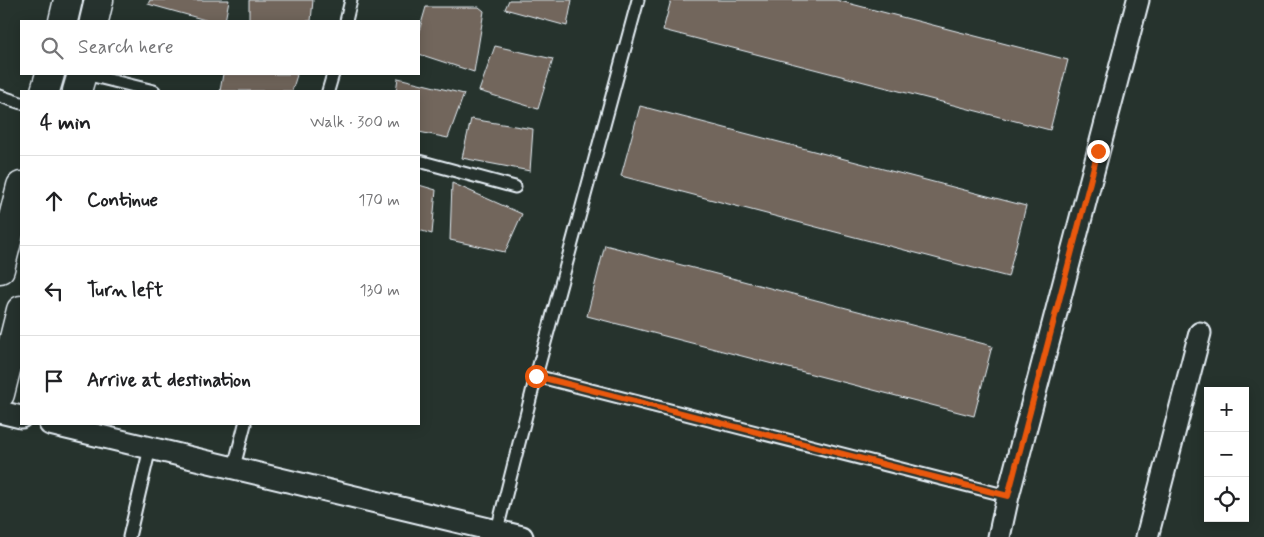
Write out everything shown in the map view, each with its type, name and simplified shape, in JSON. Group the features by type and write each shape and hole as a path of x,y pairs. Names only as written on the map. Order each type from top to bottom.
{"street":[{"path":"63,20 68,0"},
{"path":"94,20 99,0"},
{"path":"999,537 1008,496 1138,0"},
{"path":"45,90 50,75"},
{"path":"77,90 84,75"},
{"path":"0,269 20,190"},
{"path":"0,394 20,314"},
{"path":"1147,537 1200,333"},
{"path":"0,412 20,417"},
{"path":"54,425 522,537"}],"lane":[{"path":"346,20 351,0"},
{"path":"497,530 536,376 638,0"},
{"path":"88,75 150,90"},
{"path":"328,90 333,75"},
{"path":"0,96 20,103"},
{"path":"420,161 516,187"},
{"path":"536,376 1008,496"},
{"path":"234,468 245,425"},
{"path":"129,537 150,448"}],"building":[{"path":"150,0 229,0 225,20 205,20 148,4"},
{"path":"249,0 313,0 311,20 249,20"},
{"path":"509,0 572,0 567,26 505,9"},
{"path":"671,0 836,0 1068,60 1050,130 663,30"},
{"path":"426,7 479,7 484,11 474,72 420,54 420,28"},
{"path":"495,46 553,59 538,109 479,91"},
{"path":"223,75 297,75 292,90 220,90"},
{"path":"398,78 464,94 448,138 420,132 420,90 396,90"},
{"path":"640,106 1026,206 1008,277 621,176"},
{"path":"471,119 533,129 530,171 462,158"},
{"path":"452,183 522,214 505,252 450,240"},
{"path":"420,185 436,190 432,234 420,230"},
{"path":"605,245 992,346 974,416 587,316"}],"route":[{"path":"536,376 1008,496 1098,151"}]}
